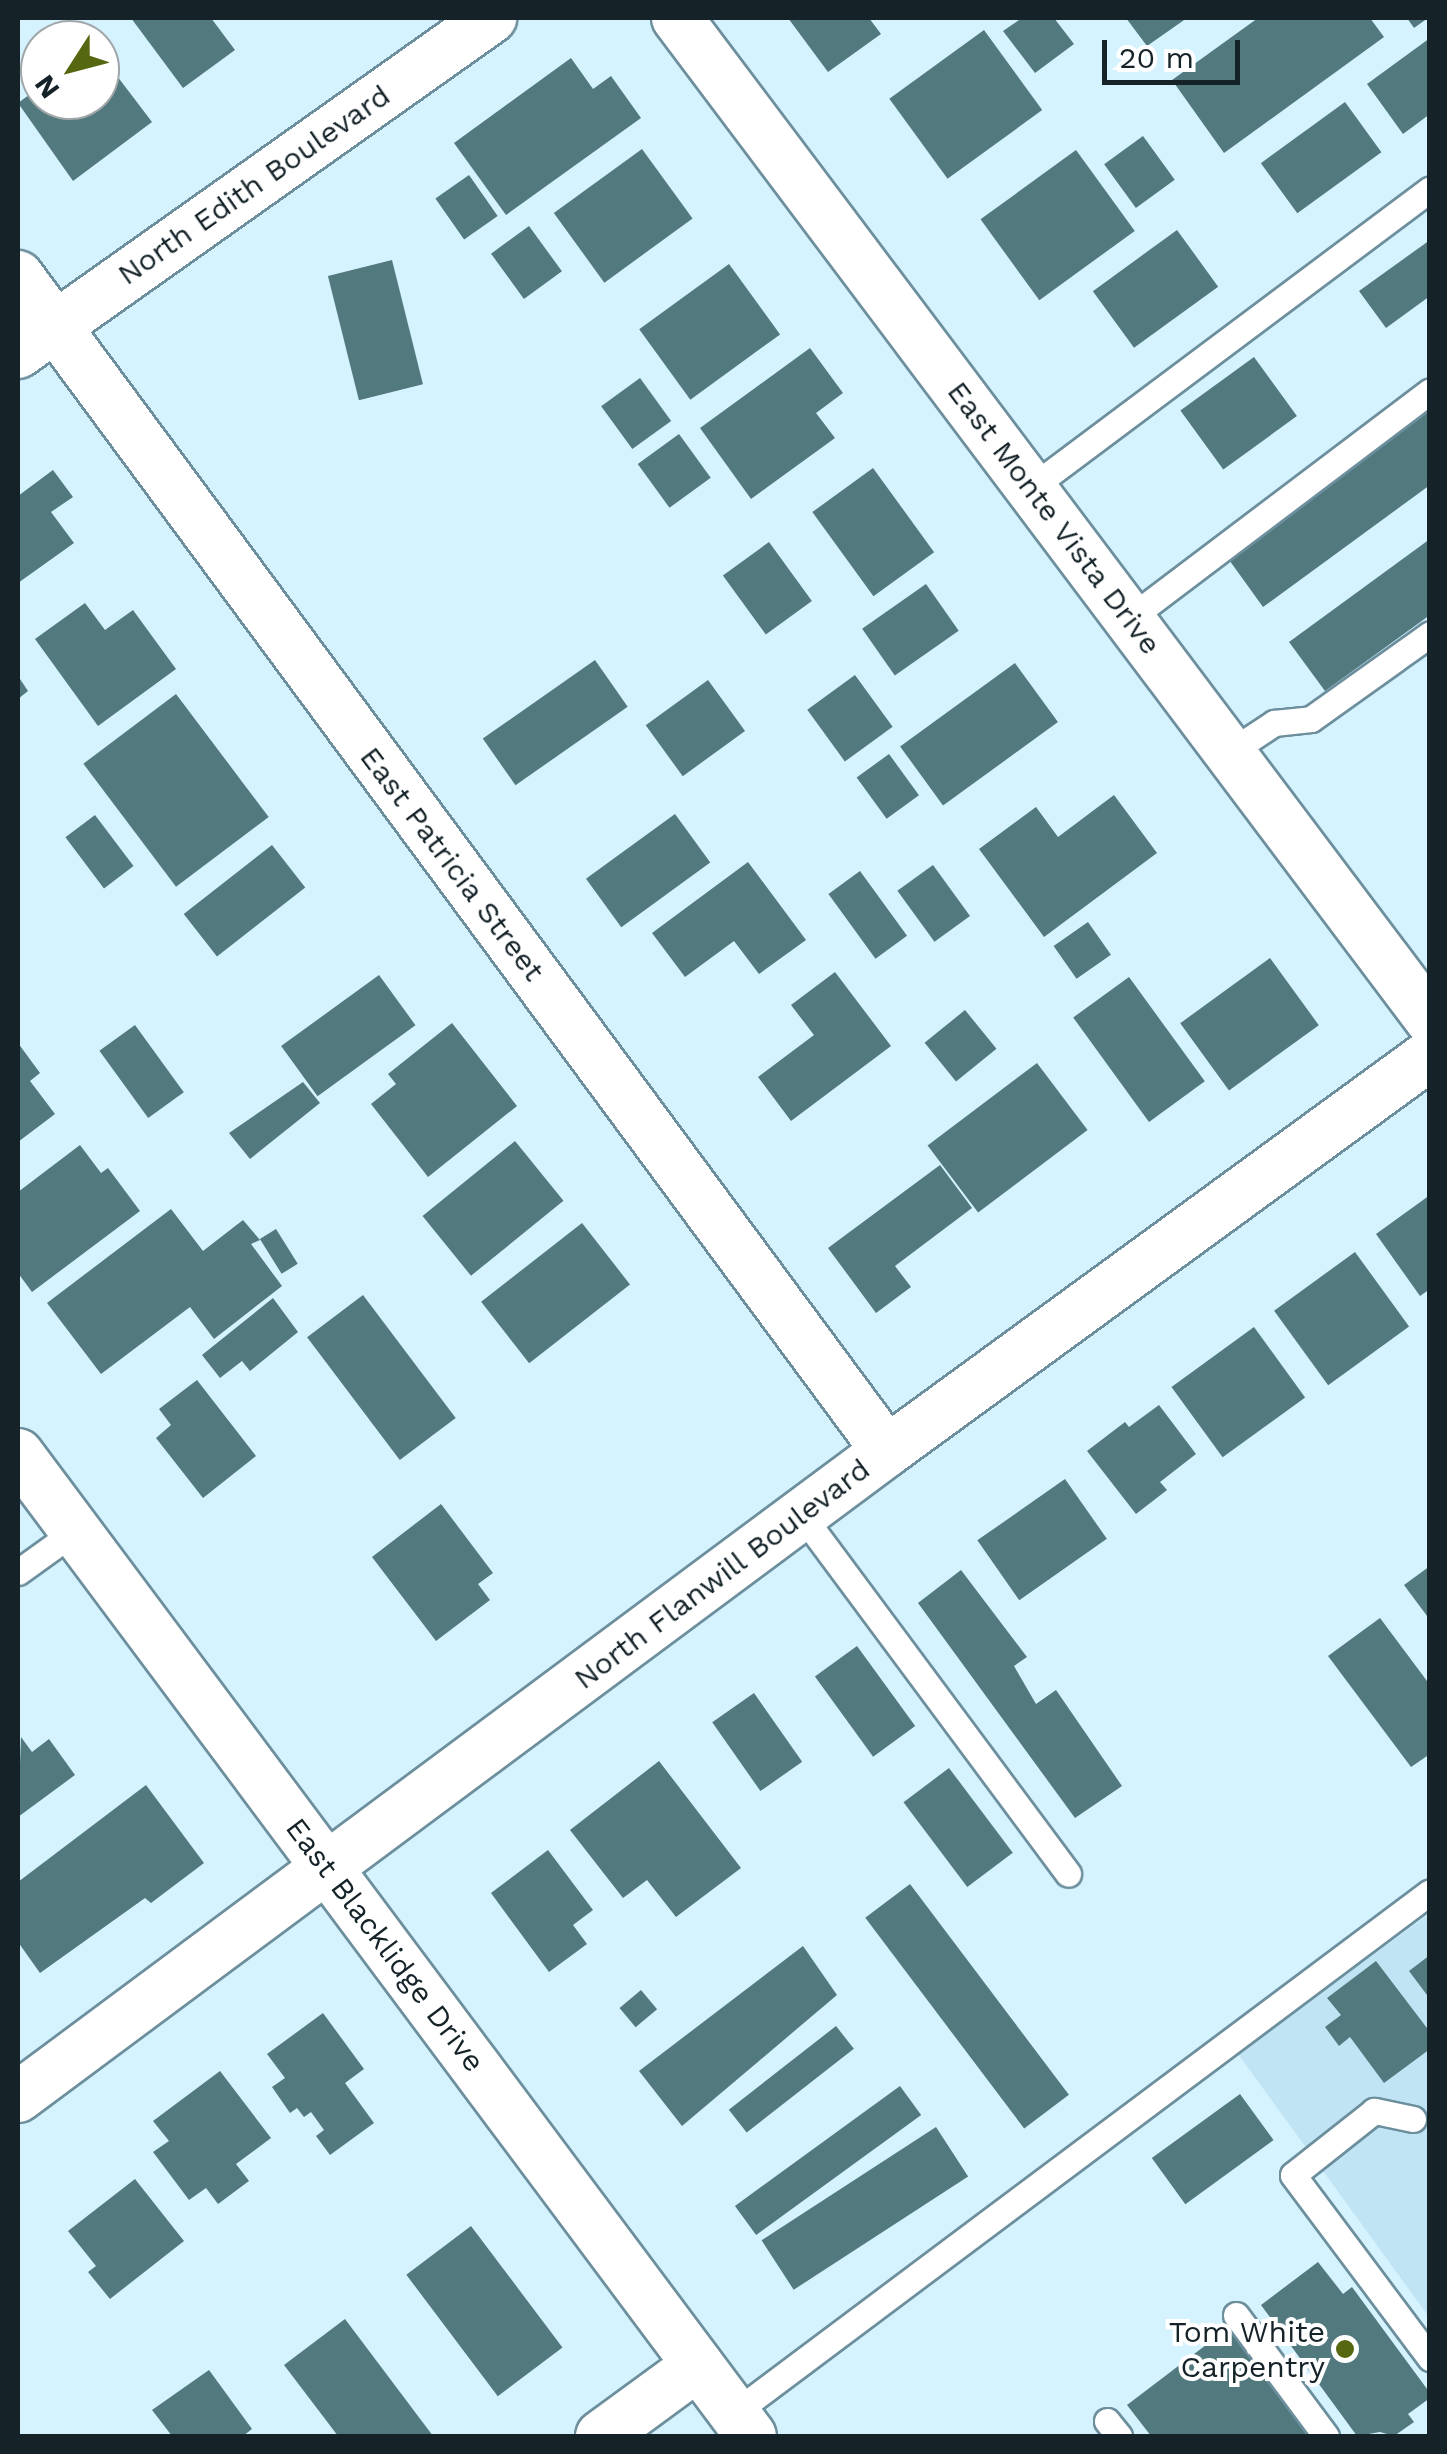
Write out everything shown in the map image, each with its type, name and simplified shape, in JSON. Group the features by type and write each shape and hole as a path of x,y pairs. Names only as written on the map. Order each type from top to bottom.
{"street":[{"name":"North Edith Boulevard","path":"36,340 491,18"},
{"name":"East Monte Vista Drive","path":"677,18 1430,1020"},
{"name":"East Patricia Street","path":"18,276 36,340 886,1451"},
{"name":"North Flanwill Boulevard","path":"18,2098 886,1451 1430,1055"},
{"name":"East Blacklidge Drive","path":"18,1454 742,2425"},
{"path":"601,2436 698,2365"}],"lane":[{"path":"1032,487 1430,189"},
{"path":"1130,618 1430,391"},
{"path":"1230,752 1274,724 1311,719 1430,634"},
{"path":"802,1514 1068,1874"},
{"path":"18,1572 75,1531"},
{"path":"742,2425 1430,1892"},
{"path":"1413,2119 1374,2111 1293,2174 1430,2358"},
{"path":"1236,2314 1326,2436"}],"shaded area":[{"path":"1429,1914 1429,2317 1238,2054"}],"building":[{"path":"131,18 211,18 235,50 183,88"},
{"path":"788,18 869,18 881,34 828,72"},
{"path":"1022,18 1054,18 1074,44 1035,73 1003,31"},
{"path":"1126,18 1187,18 1147,46"},
{"path":"1258,18 1370,18 1384,37 1224,153 1172,80"},
{"path":"1407,18 1428,18 1414,28"},
{"path":"984,30 1042,110 948,179 889,99"},
{"path":"1430,38 1430,114 1403,134 1367,84"},
{"path":"571,58 593,89 611,76 641,118 506,215 454,143"},
{"path":"120,80 152,122 73,181 30,120 120,120"},
{"path":"1345,102 1381,152 1297,213 1261,163"},
{"path":"1143,136 1175,180 1136,208 1104,164"},
{"path":"642,149 693,219 604,283 554,213"},
{"path":"1076,150 1135,231 1039,300 981,219"},
{"path":"469,175 498,216 464,239 435,199"},
{"path":"529,226 562,271 524,299 491,254"},
{"path":"1177,230 1218,287 1134,348 1093,291"},
{"path":"1430,240 1430,296 1386,328 1359,291"},
{"path":"392,260 423,384 359,400 328,276"},
{"path":"729,264 780,334 690,400 639,329"},
{"path":"810,348 843,393 816,413 835,438 751,499 700,428"},
{"path":"1254,357 1297,416 1223,470 1180,410"},
{"path":"640,378 671,421 632,449 601,406"},
{"path":"1430,409 1430,485 1263,607 1227,557"},
{"path":"679,434 711,478 669,508 638,464"},
{"path":"873,468 934,552 873,596 812,512"},
{"path":"53,470 73,497 51,512 74,543 18,583 18,496"},
{"path":"1430,539 1430,615 1325,691 1289,642"},
{"path":"769,542 812,601 766,635 723,576"},
{"path":"926,584 959,631 895,675 862,629"},
{"path":"85,603 105,630 133,610 176,669 98,726 35,639"},
{"path":"595,660 628,707 515,785 483,739"},
{"path":"1015,663 1058,722 943,806 900,746"},
{"path":"855,675 893,727 845,761 807,710"},
{"path":"18,676 28,691 18,699"},
{"path":"708,680 745,731 683,776 646,725"},
{"path":"176,694 269,817 176,887 83,764"},
{"path":"889,754 919,795 887,819 857,778"},
{"path":"1114,795 1157,853 1044,937 979,849 1036,807 1058,837"},
{"path":"675,814 710,863 621,927 586,879"},
{"path":"95,815 134,866 104,888 65,837"},
{"path":"272,845 305,888 217,957 184,914"},
{"path":"748,862 806,940 759,974 734,941 685,977 652,933"},
{"path":"933,865 970,916 934,942 897,891"},
{"path":"860,871 907,936 875,959 828,894"},
{"path":"1088,922 1111,955 1077,979 1054,946"},
{"path":"1270,958 1319,1025 1229,1090 1180,1023"},
{"path":"835,972 891,1046 791,1121 758,1077 814,1035 791,1005"},
{"path":"379,975 415,1025 318,1096 281,1046"},
{"path":"1129,977 1205,1081 1149,1122 1073,1018"},
{"path":"965,1010 996,1049 956,1082 925,1043"},
{"path":"452,1023 517,1106 428,1177 371,1104 396,1084 388,1074"},
{"path":"135,1025 184,1092 148,1118 99,1051"},
{"path":"18,1043 40,1073 30,1081 55,1114 18,1142"},
{"path":"1037,1063 1088,1130 978,1213 928,1145"},
{"path":"303,1082 320,1103 250,1159 229,1133"},
{"path":"515,1141 563,1201 471,1276 423,1216"},
{"path":"80,1145 101,1173 108,1168 140,1211 32,1292 18,1273 18,1192"},
{"path":"940,1165 972,1208 895,1266 911,1287 876,1313 828,1248"},
{"path":"1430,1195 1430,1289 1420,1296 1376,1234"},
{"path":"171,1209 203,1251 243,1220 260,1240 251,1244 282,1286 214,1339 190,1307 101,1374 47,1303"},
{"path":"582,1223 630,1284 529,1363 481,1302"},
{"path":"276,1229 298,1264 282,1274 260,1239"},
{"path":"1355,1252 1409,1326 1328,1385 1274,1311"},
{"path":"363,1295 456,1418 400,1460 307,1337"},
{"path":"273,1298 298,1332 250,1371 242,1361 220,1378 202,1355"},
{"path":"1254,1327 1305,1397 1223,1457 1171,1387"},
{"path":"197,1380 256,1456 203,1498 156,1438 171,1425 159,1409"},
{"path":"1159,1405 1196,1454 1160,1482 1167,1490 1136,1514 1087,1451 1125,1422 1129,1427"},
{"path":"1065,1479 1107,1539 1019,1600 977,1540"},
{"path":"441,1504 493,1573 478,1584 490,1600 436,1641 372,1557"},
{"path":"1430,1566 1430,1620 1404,1585"},
{"path":"961,1570 1027,1657 1014,1666 1036,1704 1056,1690 1122,1786 1075,1818 918,1603"},
{"path":"1380,1618 1430,1685 1430,1754 1411,1767 1328,1656"},
{"path":"857,1646 915,1726 873,1757 815,1677"},
{"path":"754,1693 802,1762 760,1791 712,1722"},
{"path":"21,1737 32,1752 49,1739 75,1775 18,1817"},
{"path":"659,1761 741,1868 676,1917 647,1880 623,1898 570,1830"},
{"path":"949,1768 1013,1853 967,1887 903,1802"},
{"path":"146,1785 204,1863 151,1903 145,1898 40,1973 18,1942 18,1882"},
{"path":"548,1850 593,1910 573,1925 587,1944 549,1972 491,1893"},
{"path":"910,1884 1069,2095 1024,2129 865,1918"},
{"path":"803,1946 837,1995 682,2126 639,2071"},
{"path":"1430,1955 1430,1999 1409,1971"},
{"path":"1376,1961 1430,2032 1430,2049 1384,2083 1350,2037 1339,2046 1325,2027 1341,2015 1327,1998"},
{"path":"641,1990 657,2009 636,2027 620,2008"},
{"path":"323,2013 364,2069 345,2083 374,2123 330,2155 316,2136 324,2130 311,2112 304,2117 297,2108 290,2113 272,2087 285,2078 267,2054"},
{"path":"836,2026 854,2049 747,2133 729,2110"},
{"path":"220,2071 271,2138 236,2164 249,2181 218,2204 206,2188 189,2200 153,2152 169,2141 153,2121"},
{"path":"900,2086 921,2115 756,2235 735,2206"},
{"path":"1240,2094 1274,2140 1185,2204 1152,2158"},
{"path":"936,2127 968,2176 794,2290 762,2240"},
{"path":"135,2179 184,2241 110,2299 88,2272 96,2266 68,2231"},
{"path":"471,2226 562,2347 498,2396 406,2275"},
{"name":"Tom White Carpentry","path":"1318,2262 1343,2294 1352,2287 1430,2393 1430,2398 1408,2414 1414,2422 1394,2436 1380,2432 1357,2436 1261,2305"},
{"path":"345,2319 433,2436 338,2436 284,2365"},
{"path":"1231,2326 1312,2436 1151,2436 1127,2405"},
{"path":"209,2370 252,2429 243,2436 172,2436 152,2410"}],"place":[{"name":"Tom White Carpentry","path":"1345,2349"}]}
